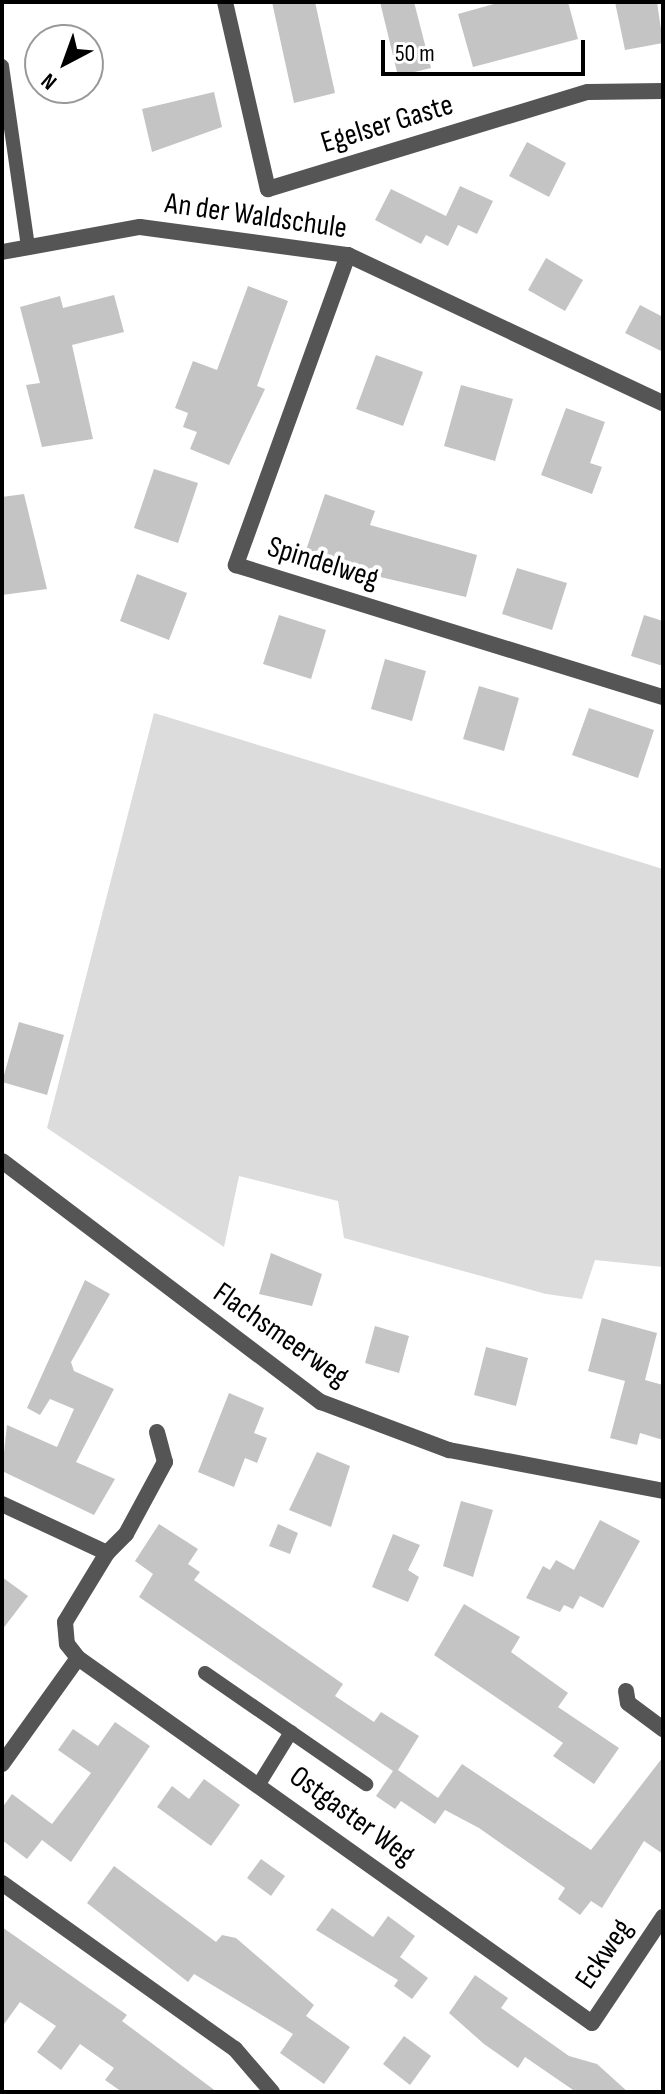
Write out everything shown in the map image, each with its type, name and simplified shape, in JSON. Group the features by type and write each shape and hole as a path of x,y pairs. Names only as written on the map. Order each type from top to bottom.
{"street":[{"name":"Egelser Gaste","path":"225,2 268,189 588,92 663,91"},
{"name":"An der Waldschule","path":"2,252 140,227 348,255 663,403"},
{"name":"Spindelweg","path":"348,255 236,565 663,697"},
{"name":"Flachsmeerweg","path":"2,1161 321,1402 449,1450 663,1491"},
{"path":"2,1764 78,1658 67,1644 65,1622 160,1472 167,1456 157,1432"},
{"path":"2,1504 107,1553"},
{"name":"Ostgaster Weg","path":"78,1658 592,2023"},
{"path":"626,1691 628,1703 663,1729"},
{"path":"2,1883 235,2049 272,2092"},
{"name":"Eckweg","path":"592,2023 663,1917"}],"lane":[{"path":"2,66 28,247"},
{"path":"205,1673 366,1784"},
{"path":"259,1784 291,1732"}],"shaded area":[{"path":"154,713 663,869 663,1267 595,1260 582,1299 546,1294 344,1238 338,1201 239,1176 224,1247 47,1128"}],"building":[{"path":"272,2 315,2 335,93 294,103"},
{"path":"380,2 414,2 431,68 398,76"},
{"path":"501,2 568,2 578,39 473,67 458,14"},
{"path":"615,2 657,2 663,43 625,50"},
{"path":"214,92 222,127 152,152 142,109"},
{"path":"527,142 566,163 549,197 509,176"},
{"path":"460,186 493,201 477,234 458,225 448,246 426,235 421,244 375,220 391,189 446,216"},
{"path":"546,258 583,280 565,311 528,290"},
{"path":"248,286 288,301 257,386 265,389 229,465 190,449 197,432 183,427 188,413 175,408 193,361 217,370"},
{"path":"114,295 124,332 72,345 93,439 42,447 26,385 40,383 20,307 60,296 63,308"},
{"path":"640,305 663,317 663,352 625,333"},
{"path":"376,355 423,372 403,426 356,409"},
{"path":"461,385 513,399 495,461 444,446"},
{"path":"566,408 605,422 590,463 602,467 592,494 541,475"},
{"path":"154,469 198,483 178,543 134,528"},
{"path":"24,494 47,589 2,595 2,497"},
{"path":"325,494 375,511 370,525 477,555 466,597 303,559"},
{"path":"517,568 567,583 552,630 502,614"},
{"path":"137,574 187,593 169,640 120,621"},
{"path":"279,615 326,630 311,679 263,664"},
{"path":"644,615 663,621 663,666 631,656"},
{"path":"385,659 426,671 412,721 371,709"},
{"path":"479,686 519,698 504,751 463,739"},
{"path":"589,708 654,730 638,778 572,755"},
{"path":"19,1022 64,1035 47,1095 2,1082"},
{"path":"271,1253 322,1274 312,1306 259,1294"},
{"path":"85,1280 110,1294 71,1362 74,1371 114,1389 76,1462 115,1479 94,1515 2,1471 7,1425 57,1447 74,1409 50,1399 40,1415 27,1408"},
{"path":"602,1318 657,1333 645,1380 663,1385 663,1440 640,1433 637,1445 610,1438 625,1381 588,1371"},
{"path":"375,1326 409,1336 399,1373 365,1363"},
{"path":"486,1347 528,1358 516,1406 474,1395"},
{"path":"229,1393 264,1408 254,1433 267,1438 257,1463 245,1458 234,1487 198,1472"},
{"path":"317,1452 350,1466 331,1527 289,1510"},
{"path":"461,1501 493,1510 473,1577 443,1566"},
{"path":"600,1520 640,1541 603,1608 580,1596 573,1609 564,1605 560,1612 526,1598 543,1566 550,1570 556,1560 574,1570"},
{"path":"159,1524 198,1549 188,1564 200,1572 194,1580 343,1684 335,1696 374,1722 381,1712 419,1736 398,1770 438,1798 462,1764 591,1850 663,1757 663,1854 644,1841 602,1908 591,1901 580,1915 558,1899 565,1888 479,1828 445,1810 435,1824 401,1801 395,1809 376,1796 393,1771 139,1597 153,1574 135,1561"},
{"path":"278,1524 298,1533 290,1554 269,1546"},
{"path":"393,1534 420,1545 408,1570 419,1577 408,1602 372,1587"},
{"path":"2,1577 28,1596 2,1630"},
{"path":"464,1604 520,1637 511,1652 568,1693 558,1707 619,1748 594,1784 553,1756 563,1743 434,1655"},
{"path":"115,1722 150,1746 71,1862 42,1840 27,1859 2,1840 2,1808 12,1794 52,1824 91,1773 58,1750 73,1729 98,1746"},
{"path":"204,1779 240,1805 211,1846 157,1807 172,1786 189,1799"},
{"path":"261,1859 285,1876 271,1896 247,1878"},
{"path":"114,1866 216,1942 222,1935 236,1938 314,2005 306,2016 350,2047 324,2084 280,2053 293,2034 194,1974 188,1982 87,1903"},
{"path":"332,1908 373,1937 388,1916 415,1936 400,1957 428,1978 412,1999 394,1986 398,1980 316,1930"},
{"path":"2,1927 127,2015 122,2021 217,2092 122,2092 105,2080 114,2068 80,2044 61,2070 37,2052 56,2026 20,2002 2,2027"},
{"path":"475,1975 508,1998 501,2008 569,2056 597,2064 628,2092 576,2092 525,2057 518,2068 484,2044 449,2013"},
{"path":"404,2036 431,2056 410,2085 383,2064"}]}
